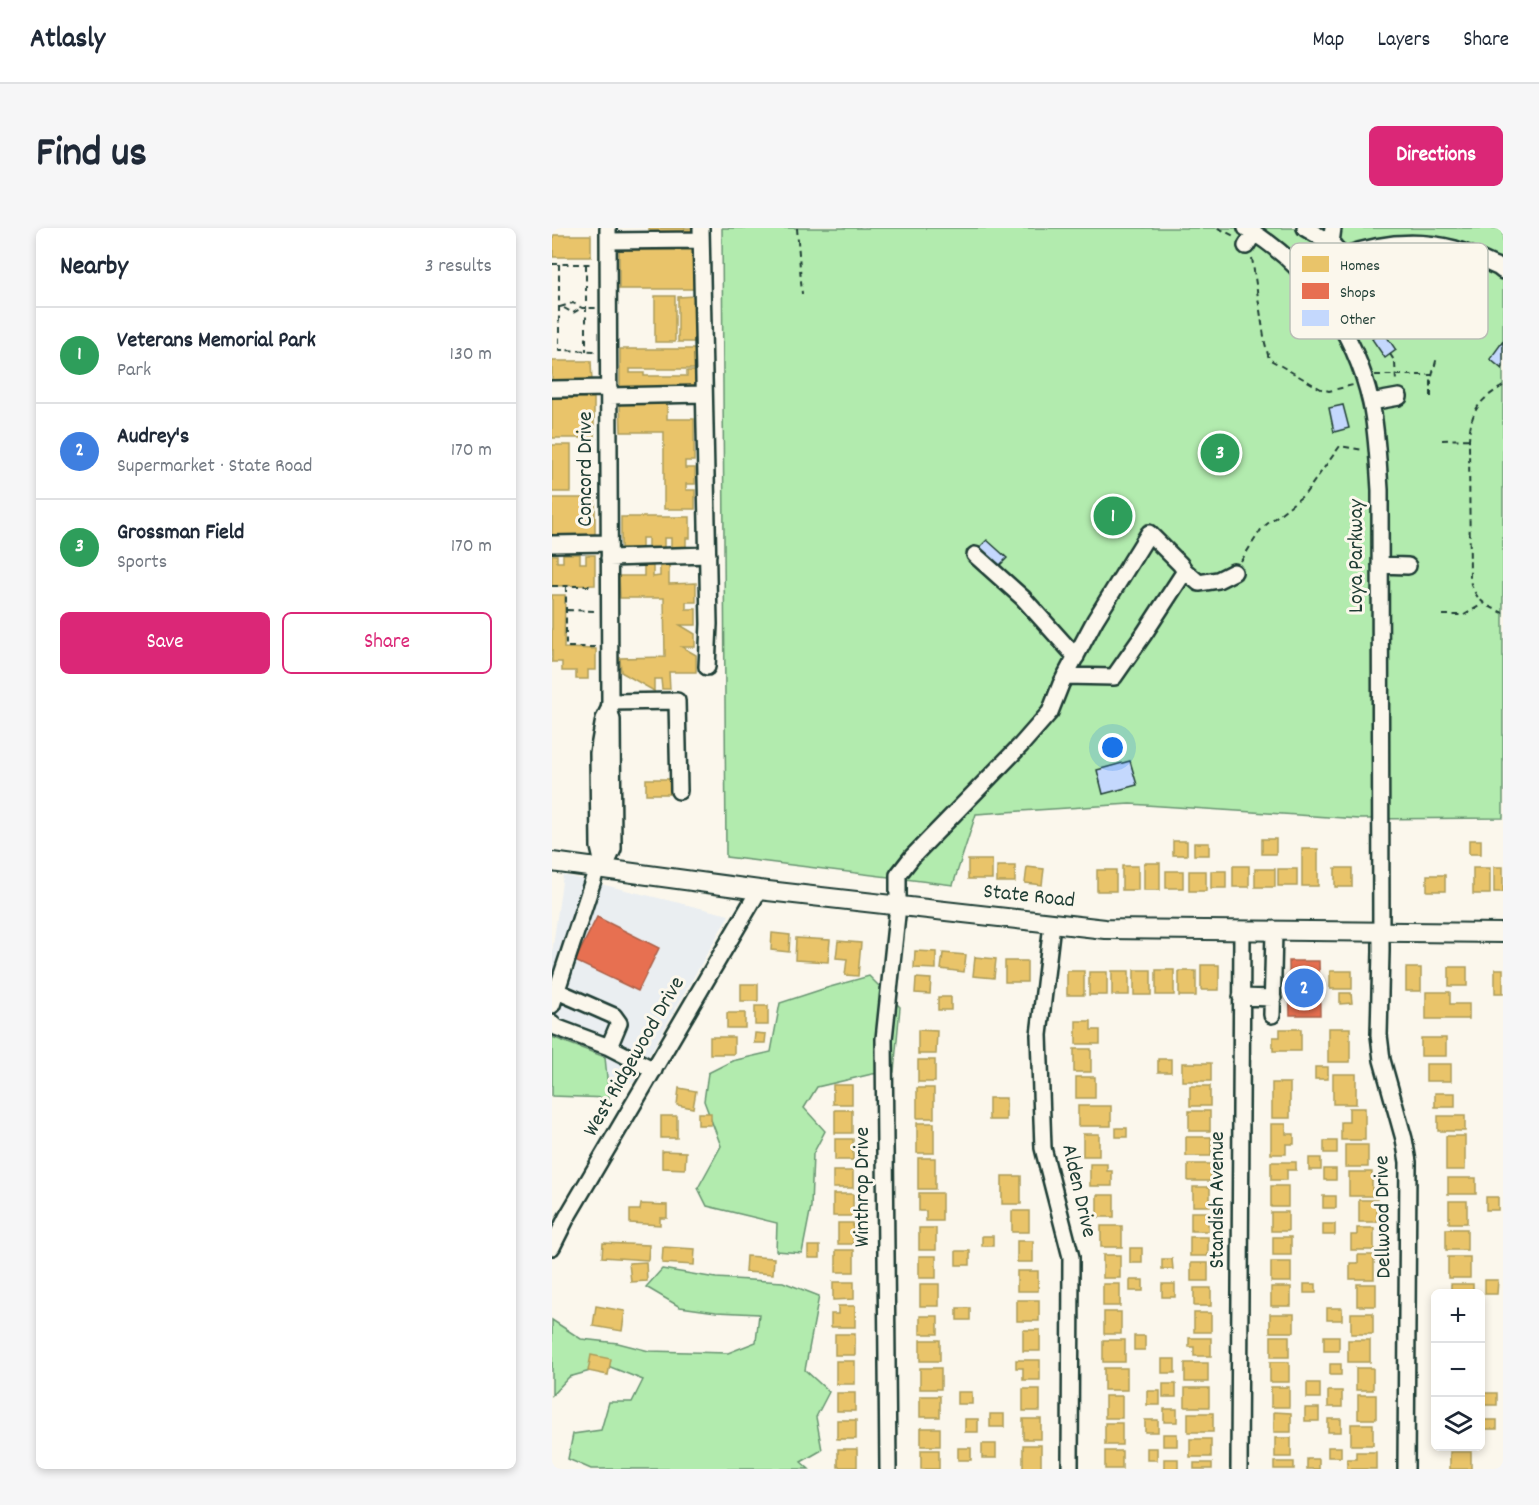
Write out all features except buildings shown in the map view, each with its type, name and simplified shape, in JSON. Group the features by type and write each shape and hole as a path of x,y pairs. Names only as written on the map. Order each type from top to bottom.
{"main road":[{"name":"State Road","path":"552,862 759,890 1052,924 1125,930 1503,933"}],"street":[{"path":"1305,228 1332,236"},
{"path":"608,235 701,234 709,624 707,667"},
{"name":"Concord Drive","path":"555,998 601,869 612,849 612,720 609,706 608,235"},
{"name":"Loya Parkway","path":"1249,236 1280,251 1290,261"},
{"path":"1488,263 1503,271"},
{"name":"Loya Parkway","path":"1347,339 1364,378 1371,402 1378,450 1380,931"},
{"path":"552,388 704,394"},
{"path":"1371,402 1399,398"},
{"name":"Winthrop Drive","path":"888,1469 884,1039 898,906 898,875 912,857 1050,712 1065,676 1095,620 1149,533 1185,571"},
{"path":"552,544 609,551 708,555"},
{"path":"975,555 1023,598 1076,657"},
{"path":"1380,565 1408,566"},
{"path":"1065,676 1114,677 1185,571 1200,583 1218,580 1234,572"},
{"path":"609,706 677,701 679,791"},
{"name":"West Ridgewood Drive","path":"552,1247 573,1207 759,890"},
{"name":"Alden Drive","path":"1052,924 1040,1046 1043,1148 1071,1257 1070,1469"},
{"name":"Standish Avenue","path":"1239,1469 1242,931"},
{"path":"1272,1015 1274,931"},
{"name":"Dellwood Drive","path":"1380,931 1378,1035 1382,1060 1404,1139 1408,1162 1406,1469"},
{"path":"1241,997 1273,998"},
{"path":"555,998 614,1016 619,1023 609,1047"},
{"path":"552,1023 553,1026 609,1047 654,1070"}],"path":[{"path":"797,228 802,294"},
{"path":"1218,228 1235,237 1249,236 1269,359 1321,389 1329,391 1353,385 1357,381"},
{"path":"552,264 608,264"},
{"path":"559,264 560,350 609,351"},
{"path":"586,264 584,308 586,351"},
{"path":"559,308 569,303 584,308"},
{"path":"564,307 573,313 584,308"},
{"path":"1390,354 1395,362 1395,379"},
{"path":"1431,397 1432,375 1437,357"},
{"path":"1372,376 1432,375"},
{"path":"1503,386 1487,396 1477,406 1469,439 1470,581 1475,594 1483,604 1503,613"},
{"path":"1442,440 1469,439"},
{"path":"1234,572 1262,528 1305,494 1340,446 1378,450"},
{"path":"552,586 593,586"},
{"path":"566,586 566,647 609,647"},
{"path":"1443,615 1464,615 1483,604"},
{"path":"566,610 609,612"}],"shaded area":[{"path":"563,875 729,915 634,1082 607,1081 605,1057 552,1037 552,953"}],"green space":[{"path":"722,228 1503,228 1503,818 1359,819 1130,804 976,814 953,885 726,857"},
{"path":"869,976 900,1007 894,1072 872,1074 817,1087 804,1108 825,1131 813,1154 811,1207 802,1253 776,1251 777,1223 707,1206 698,1188 721,1146 704,1101 708,1073 732,1061 771,1052 780,1003"},
{"path":"552,1037 605,1057 609,1098 552,1096"},
{"path":"662,1269 716,1278 783,1282 819,1296 805,1370 829,1392 816,1417 822,1450 801,1462 809,1469 591,1469 568,1459 573,1434 601,1430 609,1402 632,1402 643,1380 608,1366 569,1377 552,1395 552,1320 581,1339 618,1343 649,1351 728,1353 756,1342 759,1314 716,1312 680,1307 646,1287"}],"place":[{"name":"Grossman Field","path":"1220,453"},
{"name":"Veterans Memorial Park","path":"1113,516"},
{"name":"Audrey's","path":"1304,988"}]}
